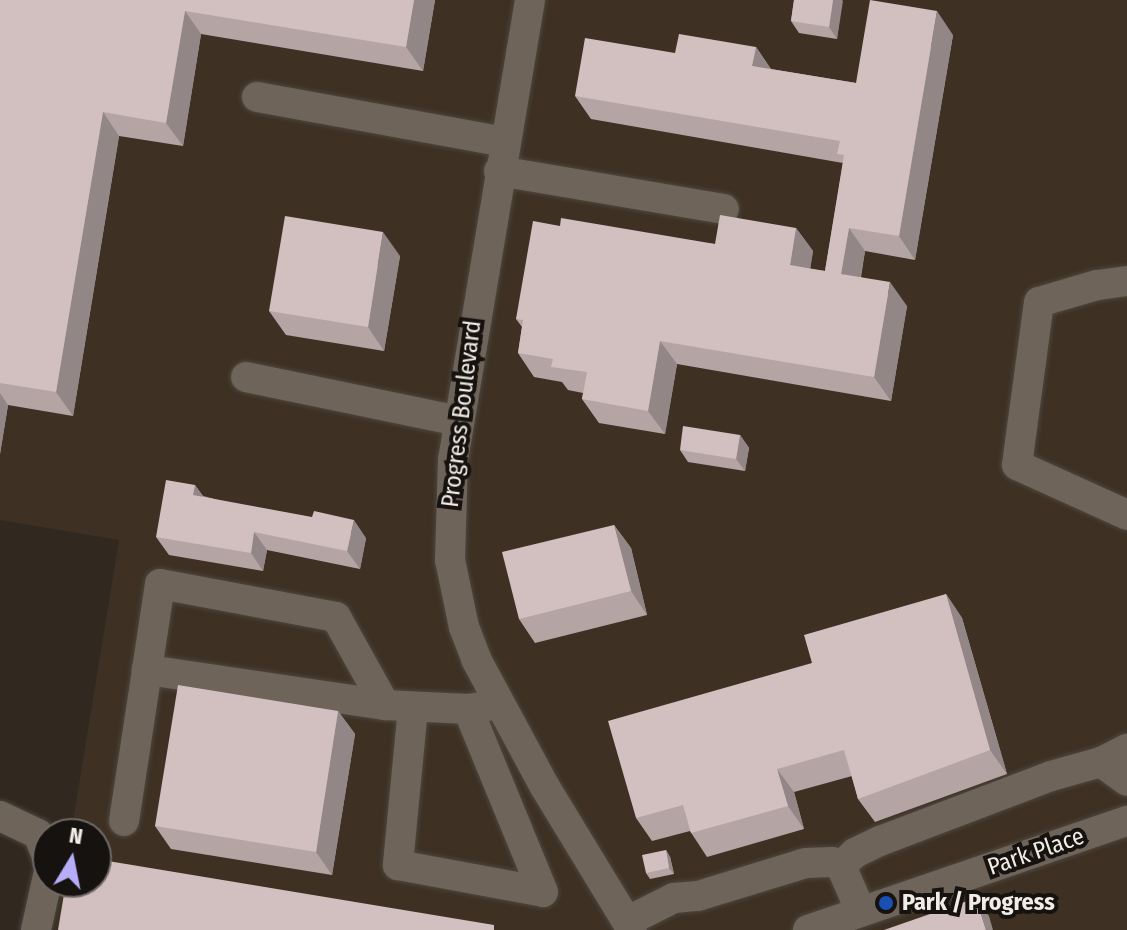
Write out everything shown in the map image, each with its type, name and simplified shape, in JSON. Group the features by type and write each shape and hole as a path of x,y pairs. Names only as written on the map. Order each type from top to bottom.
{"street":[{"name":"Progress Boulevard","path":"530,0 458,421 448,526 455,594 476,659 499,704 630,926"},
{"path":"257,97 504,142"},
{"path":"499,171 724,209"},
{"path":"1127,281 1097,285 1039,302 1017,465 1127,515"},
{"path":"246,377 458,421"},
{"path":"124,821 160,584 336,617 399,707 398,865 543,892 468,709"},
{"path":"147,670 399,707 468,709 499,704"},
{"path":"841,866 855,853 880,841 1051,776 1114,756 1127,781"},
{"path":"0,816 32,831"},
{"name":"Park Place","path":"808,930 1127,821"},
{"path":"630,926 674,898 698,896 806,863 832,862 841,866 861,912"},
{"path":"36,930 43,898"}],"shaded area":[{"path":"0,0 1127,0 1127,930 55,930 60,898 112,898 112,818 74,818 119,540 0,520"}],"building":[{"path":"0,0 414,0 406,47 185,11 166,123 103,112 56,392 0,383"},
{"path":"794,0 833,0 829,27 791,21"},
{"path":"870,0 937,11 899,236 849,228 841,274 890,282 874,377 660,341 648,411 582,399 587,372 551,367 553,359 518,353 523,320 516,319 533,221 560,226 561,218 715,244 720,215 796,228 790,265 825,271 844,155 837,154 840,141 575,96 585,38 675,53 679,34 756,47 752,66 856,83"},
{"path":"285,216 383,232 368,327 269,311"},
{"path":"683,426 740,435 736,459 680,450"},
{"path":"166,480 195,485 193,495 312,517 314,511 354,520 347,551 254,532 251,553 156,537"},
{"path":"614,525 631,591 519,619 502,552"},
{"path":"946,594 990,750 858,799 844,750 777,769 788,806 691,833 683,805 636,818 608,721 812,663 804,635"},
{"path":"178,685 338,711 316,852 155,826"},
{"path":"666,850 669,868 646,873 642,855"},
{"path":"112,862 494,925 494,930 58,930 63,898 112,898"},
{"path":"976,898 986,930 884,930"}],"place":[{"name":"Park / Progress","path":"886,903"}]}
